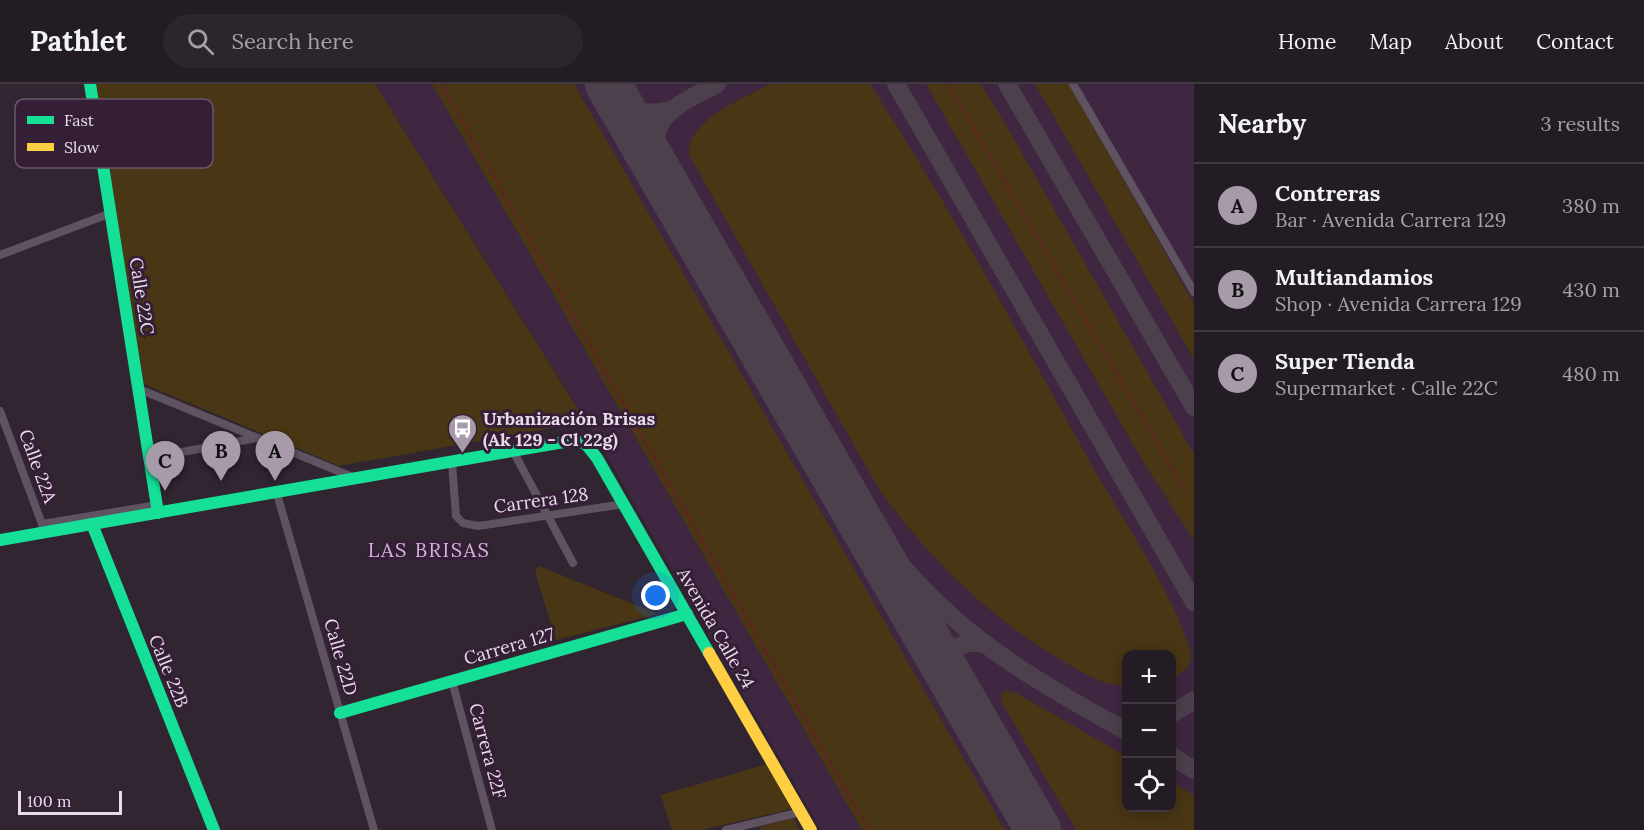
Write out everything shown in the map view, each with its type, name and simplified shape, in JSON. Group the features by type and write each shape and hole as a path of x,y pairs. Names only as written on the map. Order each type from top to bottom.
{"street":[{"name":"Calle 22C","path":"90,84 92,99"},
{"path":"1073,84 1194,292"},
{"name":"Calle 22C","path":"104,168 158,509"},
{"path":"0,255 111,213"},
{"path":"139,389 357,479"},
{"name":"Calle 22A","path":"0,411 44,528"},
{"path":"150,458 258,438"},
{"name":"Avenida Calle 24","path":"513,452 570,441 588,445 811,830"},
{"path":"0,540 44,528 158,509 277,494 513,452 573,563"},
{"name":"Carrera 128","path":"452,462 456,516 463,523 478,526 548,518 624,504"},
{"name":"Calle 22D","path":"277,494 374,830"},
{"path":"44,528 92,524 158,509"},
{"name":"Calle 22B","path":"92,524 214,830"},
{"name":"Carrera 127","path":"340,713 687,614"},
{"name":"Carrera 22F","path":"452,681 492,830"},
{"path":"726,830 755,827 801,812"}],"shaded area":[{"path":"95,84 375,84 586,422 339,466 144,384 109,168 213,168 213,99 97,99"},
{"path":"375,84 1194,84 1194,830 821,830 595,435"},
{"path":"432,84 574,84 1005,830 862,830"},
{"path":"770,84 870,84 957,226 1163,587 1185,635 1192,658 1187,669 1176,676 1176,650 1122,650 1122,686 1102,681 1078,670 1036,644 986,607 941,564 899,516 880,491 689,155 691,143 697,131 706,121"},
{"path":"926,84 981,84 1006,125 1194,454 1194,540 1145,465"},
{"path":"1035,84 1069,84 1194,304 1194,359"},
{"path":"539,566 658,614 556,640 535,572"},
{"path":"1006,690 1018,694 1122,754 1122,812 1176,812 1176,784 1194,795 1194,830 1076,830 1002,703 1001,694"},
{"path":"767,764 792,809 701,830 672,830 661,795"},
{"path":"794,818 799,830 760,830 759,827"}],"waterway":[{"path":"441,84 630,415"},
{"path":"948,84 1186,492"},
{"path":"635,424 869,830"}],"taxiway":[{"path":"656,166 657,134 668,113 717,84"},
{"path":"896,84 1194,602"},
{"path":"1007,84 1194,407"},
{"path":"614,94 626,104 640,111 654,113 670,110"},
{"path":"854,510 916,581 949,614 985,644 1072,701 1122,729"},
{"path":"955,687 952,667 954,652 964,644 986,644"},
{"path":"1176,711 1194,700"},
{"path":"1175,758 1194,770"}],"runway":[{"path":"608,84 1038,830"}],"traffic: fast":[{"path":"90,84 92,99"},
{"path":"103,168 158,513"},
{"path":"0,540 570,441 585,443 597,458 709,653"},
{"path":"92,524 214,830"},
{"path":"340,713 687,614"}],"traffic: slow":[{"path":"709,653 811,830"}],"place":[{"name":"Urbanización Brisas (Ak 129 - Cl 22g)","path":"462,454"},
{"name":"Multiandamios","path":"221,481"},
{"name":"Contreras","path":"275,481"},
{"name":"Super Tienda","path":"165,491"}],"district":[{"name":"LAS BRISAS","path":"429,549"}]}
